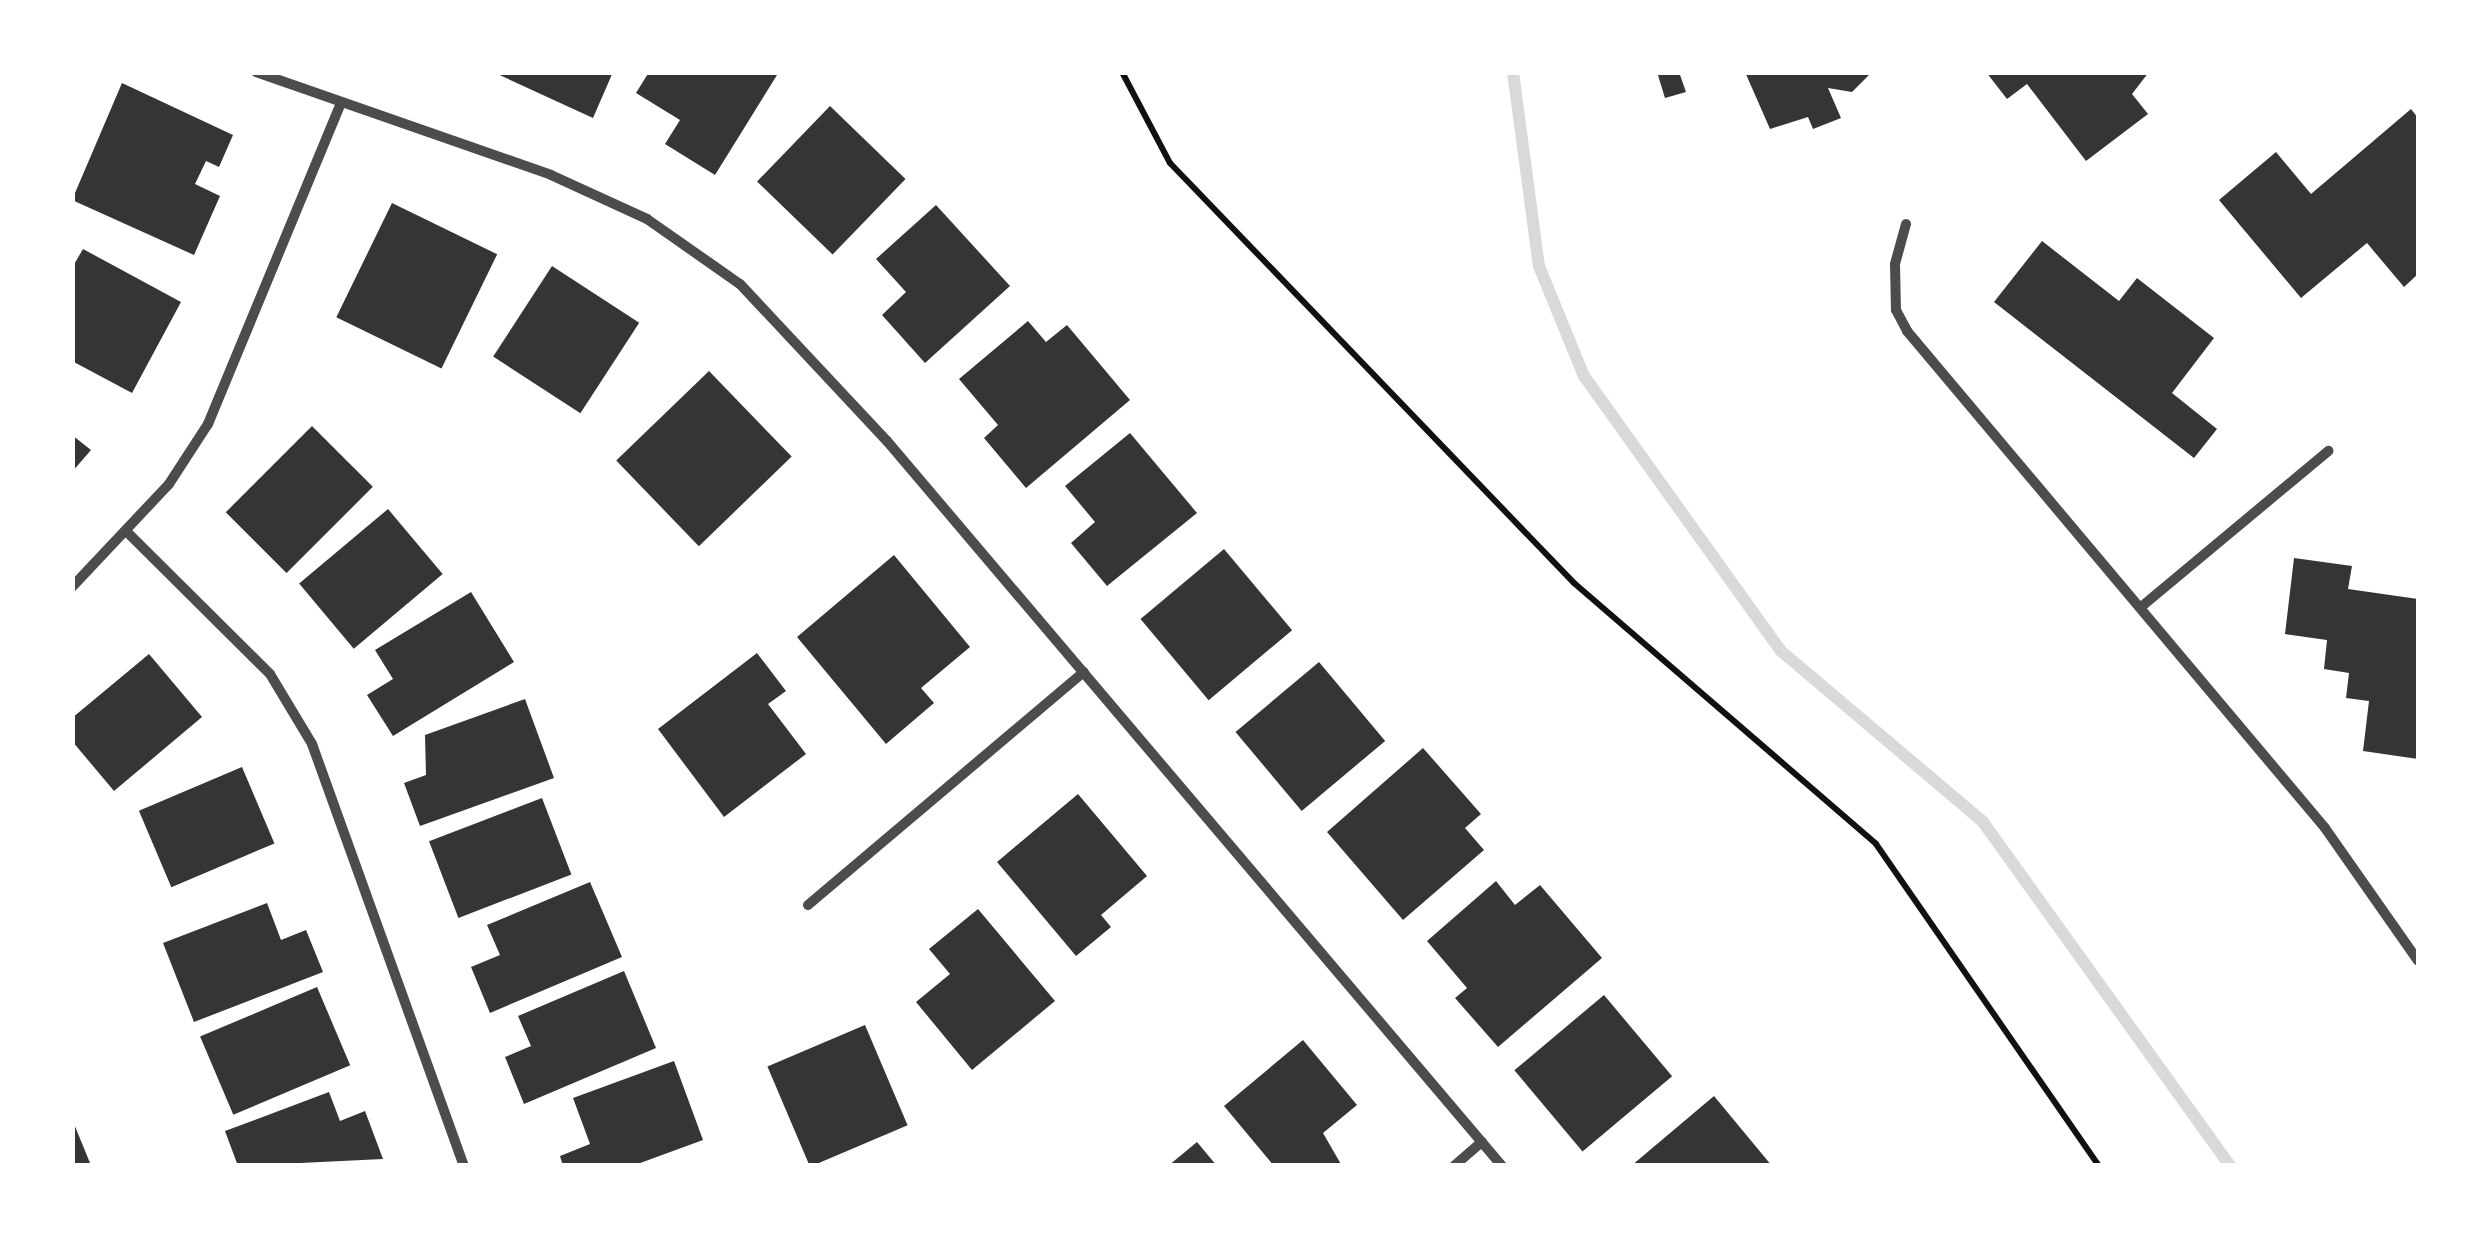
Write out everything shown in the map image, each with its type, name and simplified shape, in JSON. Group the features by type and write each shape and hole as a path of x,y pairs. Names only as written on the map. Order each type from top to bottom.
{"street":[{"path":"256,72 339,106 551,175 647,220 740,284 1084,672 1502,1166"},
{"path":"72,587 169,484 240,362 339,106"},
{"path":"1906,224 1895,280 1907,331 2349,858 2418,961"},
{"path":"2141,607 2328,451"},
{"path":"126,531 270,674 312,744 464,1166"},
{"path":"808,905 1084,672"},
{"path":"1454,1166 1482,1142"}],"path":[{"path":"1122,72 1170,163 1574,583 1876,844 2100,1166"}],"building":[{"path":"493,72 613,72 593,118"},
{"path":"649,72 777,75 715,175 665,144 680,120 636,93"},
{"path":"1657,72 1679,72 1686,92 1665,98"},
{"path":"1745,72 1872,72 1852,92 1828,88 1841,118 1813,129 1808,117 1770,129"},
{"path":"1986,72 2149,72 2132,94 2148,114 2086,161 2027,84 2007,99"},
{"path":"122,83 233,135 219,167 206,161 195,184 220,196 194,255 72,200"},
{"path":"830,106 906,179 833,254 757,182"},
{"path":"2411,109 2418,118 2418,274 2404,287 2367,243 2301,298 2219,200 2276,152 2311,194"},
{"path":"392,203 497,254 441,368 336,317"},
{"path":"936,205 1010,286 925,363 882,315 906,292 876,259"},
{"path":"2042,241 2119,301 2137,278 2214,338 2172,393 2217,429 2194,458 1994,302"},
{"path":"83,249 181,302 132,393 72,361 72,268"},
{"path":"552,266 639,323 580,413 493,357"},
{"path":"1028,321 1046,342 1067,325 1130,400 1026,488 984,438 998,425 959,379"},
{"path":"709,371 792,457 699,546 616,461"},
{"path":"312,426 373,487 287,573 226,512"},
{"path":"1130,433 1197,513 1107,586 1071,543 1095,522 1065,486"},
{"path":"72,435 91,450 72,472"},
{"path":"388,509 443,574 354,649 299,584"},
{"path":"1224,549 1292,630 1209,700 1141,619"},
{"path":"894,555 970,647 921,688 934,703 886,744 797,637"},
{"path":"2294,558 2352,566 2348,589 2418,599 2418,759 2363,751 2369,701 2346,698 2349,673 2324,669 2327,640 2285,634"},
{"path":"471,592 514,662 393,736 367,695 393,679 375,650"},
{"path":"757,653 786,691 768,704 806,754 724,817 658,729"},
{"path":"149,654 202,717 114,791 72,741 72,718"},
{"path":"1319,662 1385,741 1302,811 1236,732"},
{"path":"525,699 554,778 420,826 404,783 426,775 425,735"},
{"path":"1423,748 1481,814 1465,828 1484,850 1403,920 1327,832"},
{"path":"242,767 274,843 171,887 139,811"},
{"path":"1078,794 1147,876 1101,915 1111,927 1076,956 997,862"},
{"path":"542,798 571,875 458,918 429,841"},
{"path":"1496,881 1515,905 1540,885 1602,958 1498,1047 1455,998 1467,988 1427,941"},
{"path":"590,882 622,957 490,1013 471,967 500,955 487,925"},
{"path":"267,903 281,940 306,930 323,972 194,1022 163,943"},
{"path":"978,909 1055,1001 972,1070 916,1002 950,974 929,949"},
{"path":"624,971 656,1048 524,1104 505,1057 531,1046 518,1016"},
{"path":"317,987 350,1065 233,1115 200,1037"},
{"path":"1604,995 1672,1076 1583,1151 1514,1070"},
{"path":"865,1025 908,1125 810,1166 767,1066"},
{"path":"1303,1040 1357,1105 1323,1133 1342,1166 1274,1166 1224,1106"},
{"path":"674,1061 703,1140 632,1166 563,1166 560,1156 590,1144 573,1098"},
{"path":"329,1092 340,1121 365,1111 383,1159 238,1166 225,1131"},
{"path":"1714,1096 1772,1166 1631,1166"},
{"path":"72,1119 90,1163 85,1166 72,1166"},
{"path":"1197,1142 1217,1166 1168,1166"}],"waterway":[{"path":"1513,72 1539,266 1584,376 1781,651 1983,822 2230,1166"}]}
